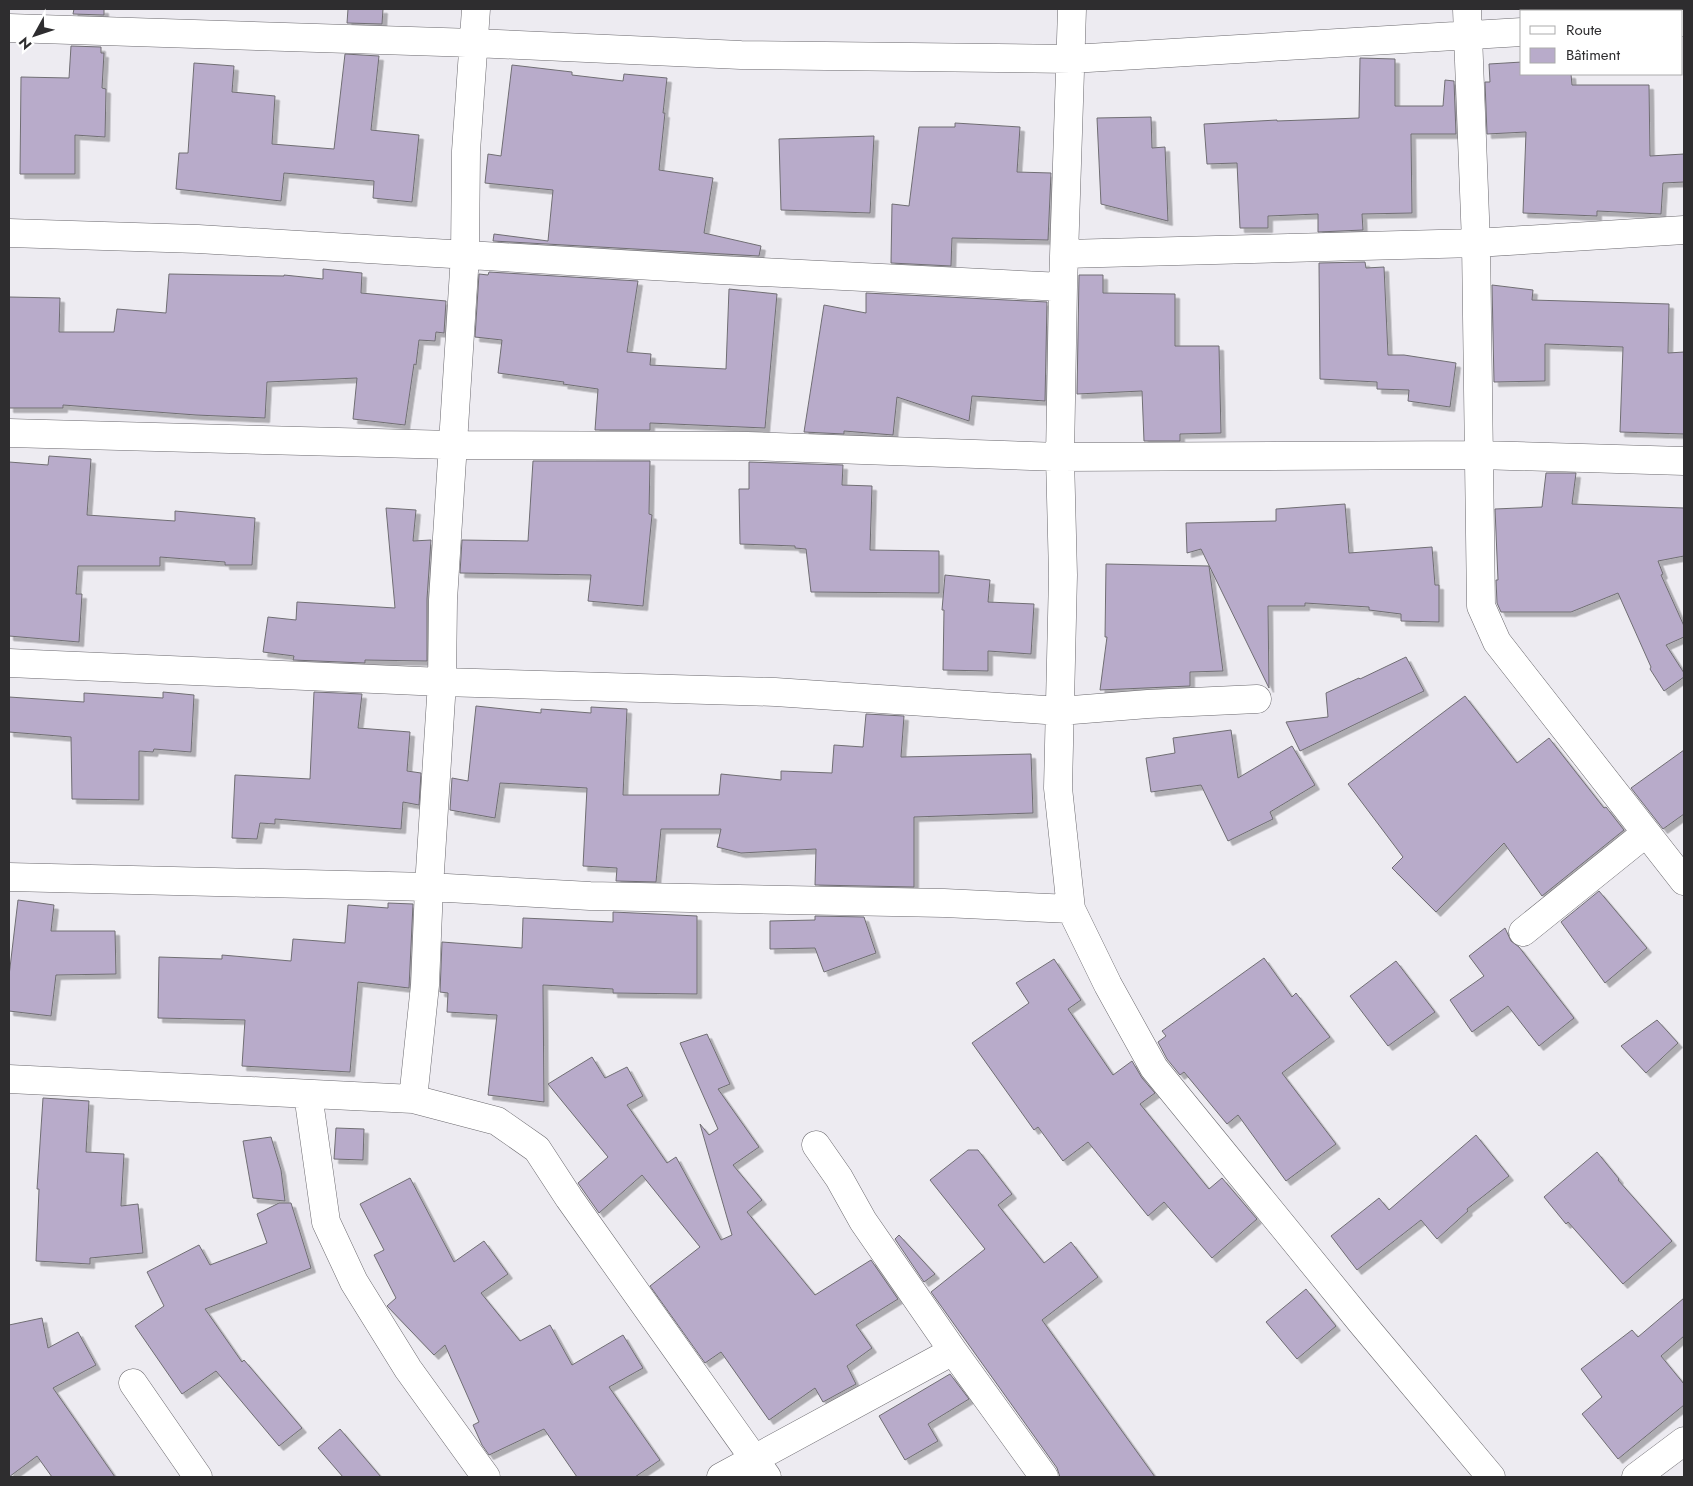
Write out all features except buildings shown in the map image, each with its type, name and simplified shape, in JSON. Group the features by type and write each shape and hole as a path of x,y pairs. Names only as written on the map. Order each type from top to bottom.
{"street":[{"path":"413,1100 425,985 429,886 442,682 443,600 465,255 466,151 476,9"},
{"path":"1072,9 1063,287 1060,457 1063,575 1058,788 1071,909 1108,985 1154,1068 1361,1322 1491,1477"},
{"path":"9,28 474,43 742,55 1071,59 1468,22 1520,32"},
{"path":"1468,22 1476,243 1481,606 1497,642 1684,881"},
{"path":"1065,254 1476,243 1684,230"},
{"path":"9,233 198,239 1063,287"},
{"path":"9,433 452,445 747,446 1060,457 1479,454 1684,461"},
{"path":"9,663 442,682 775,692 1060,711 1148,704 1257,699"},
{"path":"1523,932 1646,833"},
{"path":"9,877 429,886 590,896 944,903 1071,909"},
{"path":"9,1079 413,1100 498,1121 537,1150 760,1468"},
{"path":"308,1094 326,1222 354,1282 408,1369 486,1477"},
{"path":"816,1145 840,1178 863,1222 1044,1477"},
{"path":"721,1477 760,1468 953,1351"},
{"path":"133,1383 198,1477"},
{"path":"1636,1477 1684,1441"}]}
